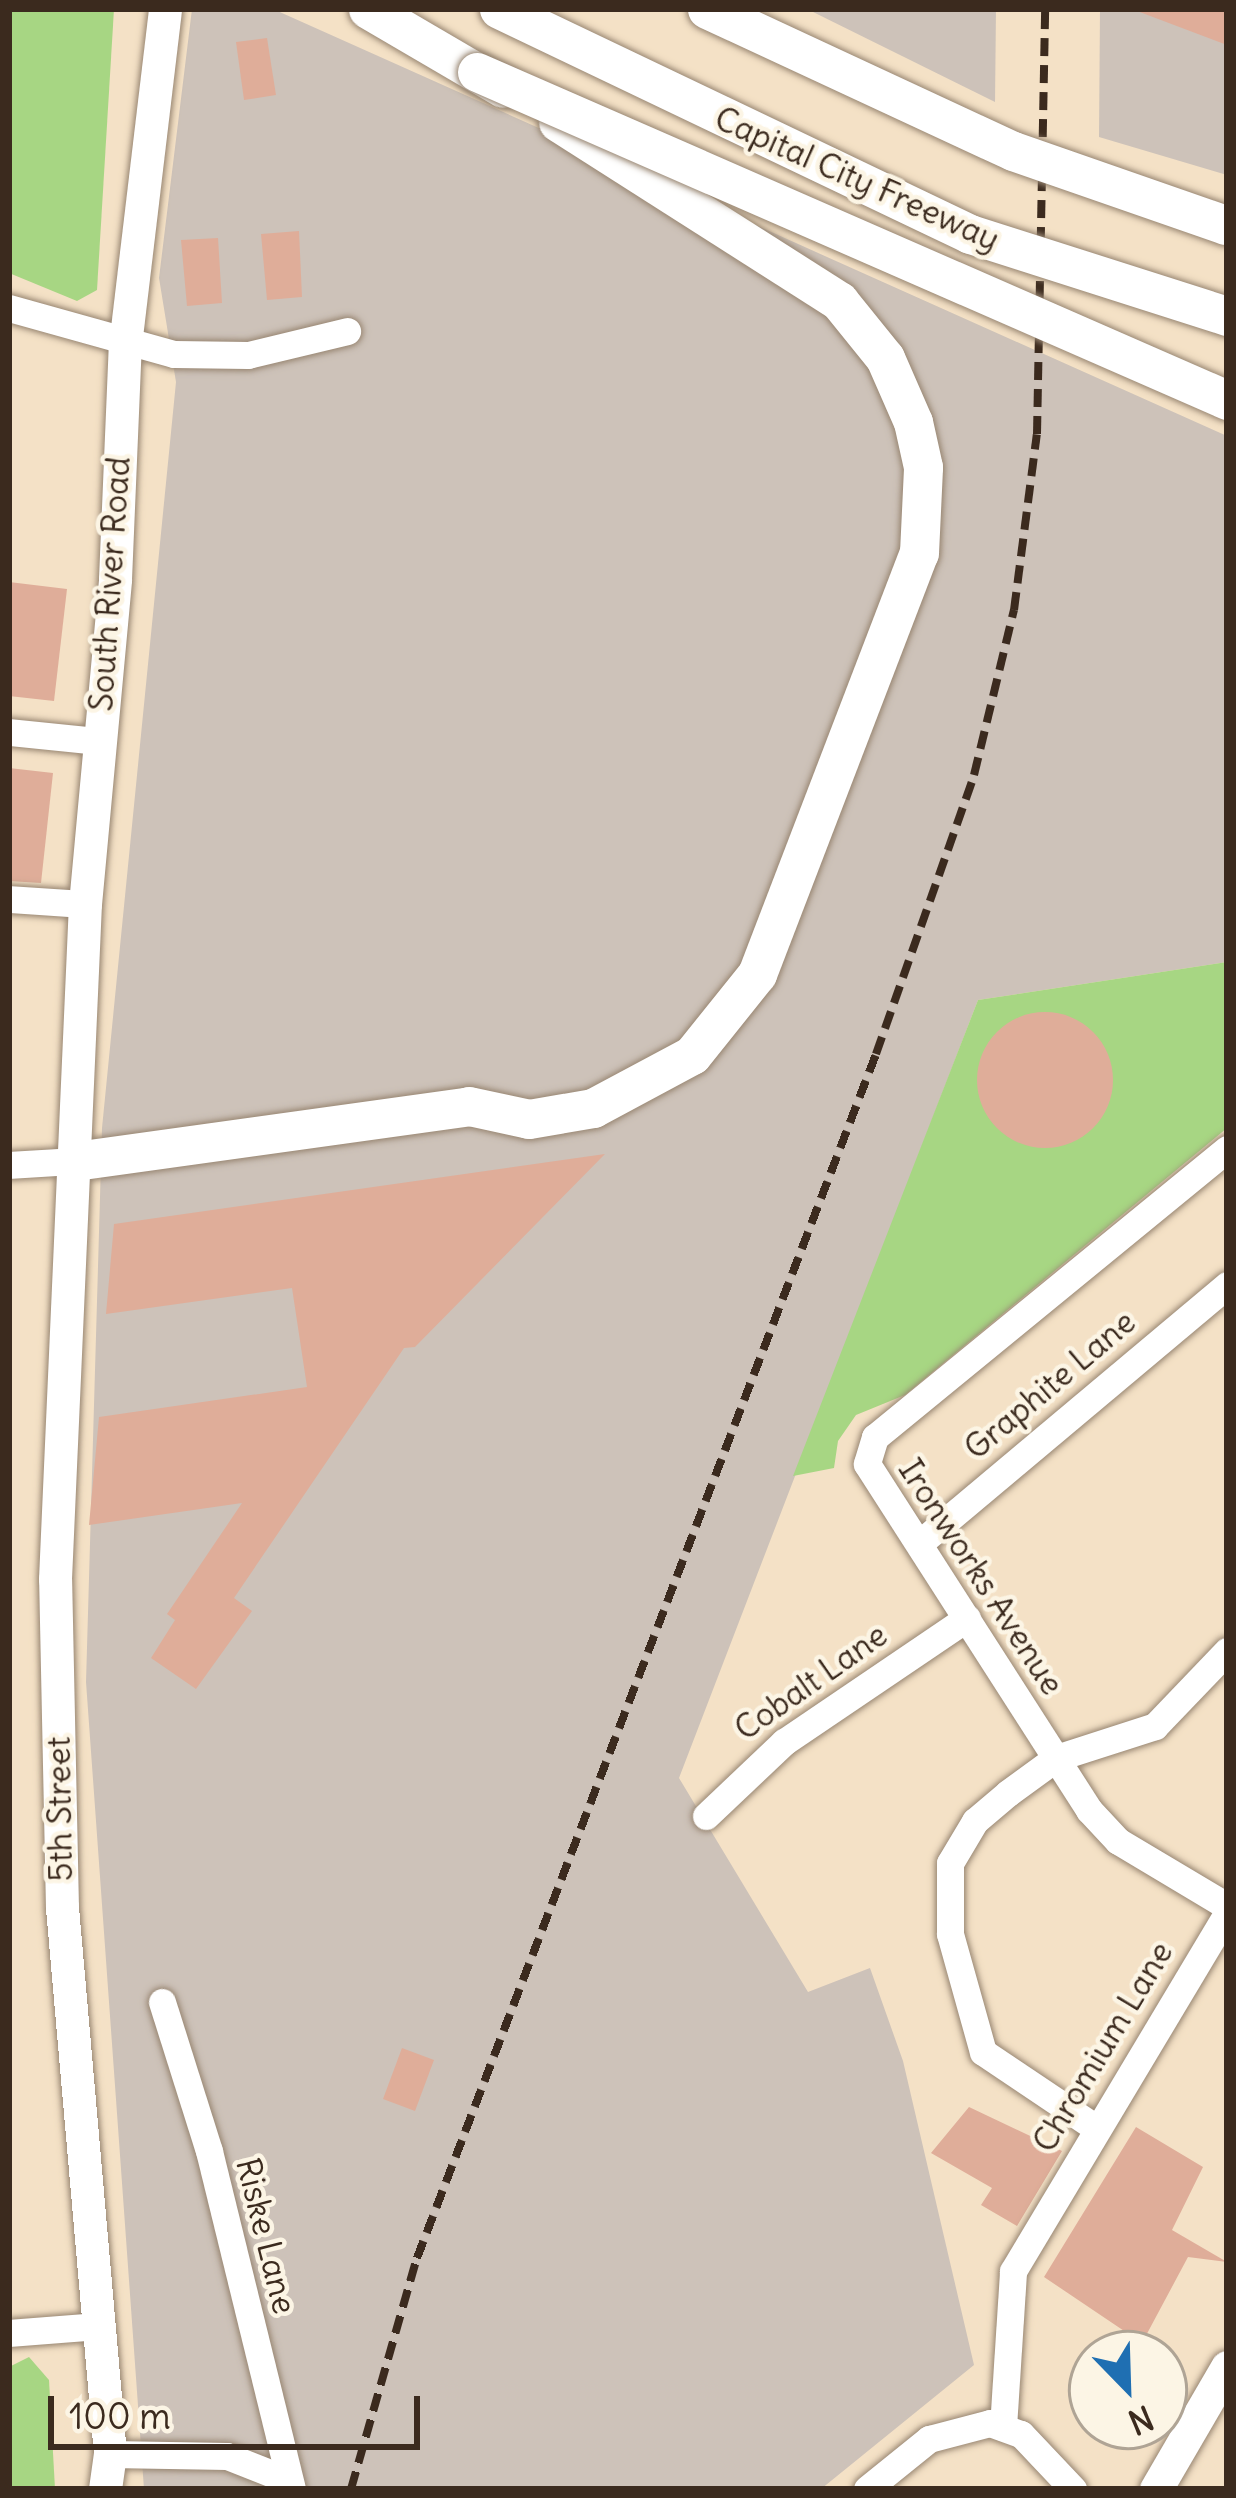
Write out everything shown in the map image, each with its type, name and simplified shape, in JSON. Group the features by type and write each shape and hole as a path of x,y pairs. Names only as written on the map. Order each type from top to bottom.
{"highway":[{"path":"75,1161 469,1106 529,1119 593,1108 664,1076 706,1042 740,1003 775,934 919,554 923,466 913,422 884,358 839,301 783,258 368,9"},
{"name":"Capital City Freeway","path":"500,9 970,234 1227,316"},
{"path":"707,9 1013,151 1227,225"},
{"path":"478,72 1227,400"}],"main road":[{"name":"South River Road","path":"75,1161 85,904 125,345 165,9"},
{"name":"5th Street","path":"75,1161 55,1579 60,1815 110,2454 105,2489"},
{"path":"1156,2489 1227,2367"},
{"name":"5th Street","path":"110,2454 129,2489"}],"street":[{"path":"9,308 125,345 248,355 347,332"},
{"path":"9,732 98,741"},
{"path":"9,899 85,904"},
{"name":"Ironworks Avenue","path":"1227,1149 875,1437 870,1473 921,1542 1056,1758 1118,1840 1227,1909"},
{"path":"9,1165 75,1161"},
{"name":"Graphite Lane","path":"921,1542 1227,1285"},
{"name":"Cobalt Lane","path":"706,1816 784,1742 968,1618"},
{"path":"1096,2128 983,2052 950,1934 950,1863 974,1821 1056,1758 1155,1726 1227,1651"},
{"name":"Chromium Lane","path":"1003,2427 1007,2296 1041,2218 1227,1909"},
{"name":"Riske Lane","path":"162,2002 208,2151 290,2484"},
{"path":"9,2333 98,2326"},
{"path":"867,2489 952,2427 1003,2427 1021,2434 1072,2489"},
{"path":"110,2454 227,2456 290,2484"}],"shaded area":[{"path":"192,9 273,9 1227,436 1227,962 978,1000 679,1778 808,1992 870,1968 903,2061 974,2365 821,2489 144,2489 86,1682 102,1128 176,382 159,278"},
{"path":"807,9 996,9 995,102"},
{"path":"1100,9 1227,9 1227,175 1099,137"}],"green space":[{"path":"9,9 114,9 97,290 77,301 9,273"},
{"path":"1227,962 1227,1128 905,1395 856,1415 838,1441 834,1468 793,1476 978,1000"},
{"path":"29,2357 49,2380 55,2489 9,2489 9,2367"}],"building":[{"path":"1227,9 1227,45 1137,11"},
{"path":"267,38 276,95 244,100 236,42"},
{"path":"299,231 302,297 267,300 261,234"},
{"path":"218,238 222,303 187,306 181,240"},
{"path":"9,582 67,589 54,701 9,696"},
{"path":"9,768 53,773 41,883 9,881"},
{"path":"1045,1012 1071,1017 1093,1032 1108,1054 1113,1080 1108,1106 1093,1128 1071,1143 1045,1148 1019,1143 997,1128 982,1106 977,1080 982,1054 997,1032 1019,1017"},
{"path":"605,1154 415,1347 404,1348 234,1598 252,1611 196,1689 151,1658 175,1620 167,1614 242,1503 89,1525 99,1417 307,1387 292,1288 106,1314 114,1224"},
{"path":"402,2048 434,2060 415,2111 383,2099"},
{"path":"969,2107 1062,2151 1017,2226 981,2205 992,2188 931,2153"},
{"path":"1136,2127 1203,2167 1172,2230 1227,2262 1188,2257 1149,2330 1123,2330 1044,2277"}],"railway":[{"path":"351,2489 417,2258 876,1054 974,775 1014,610 1037,434 1045,9"}]}
